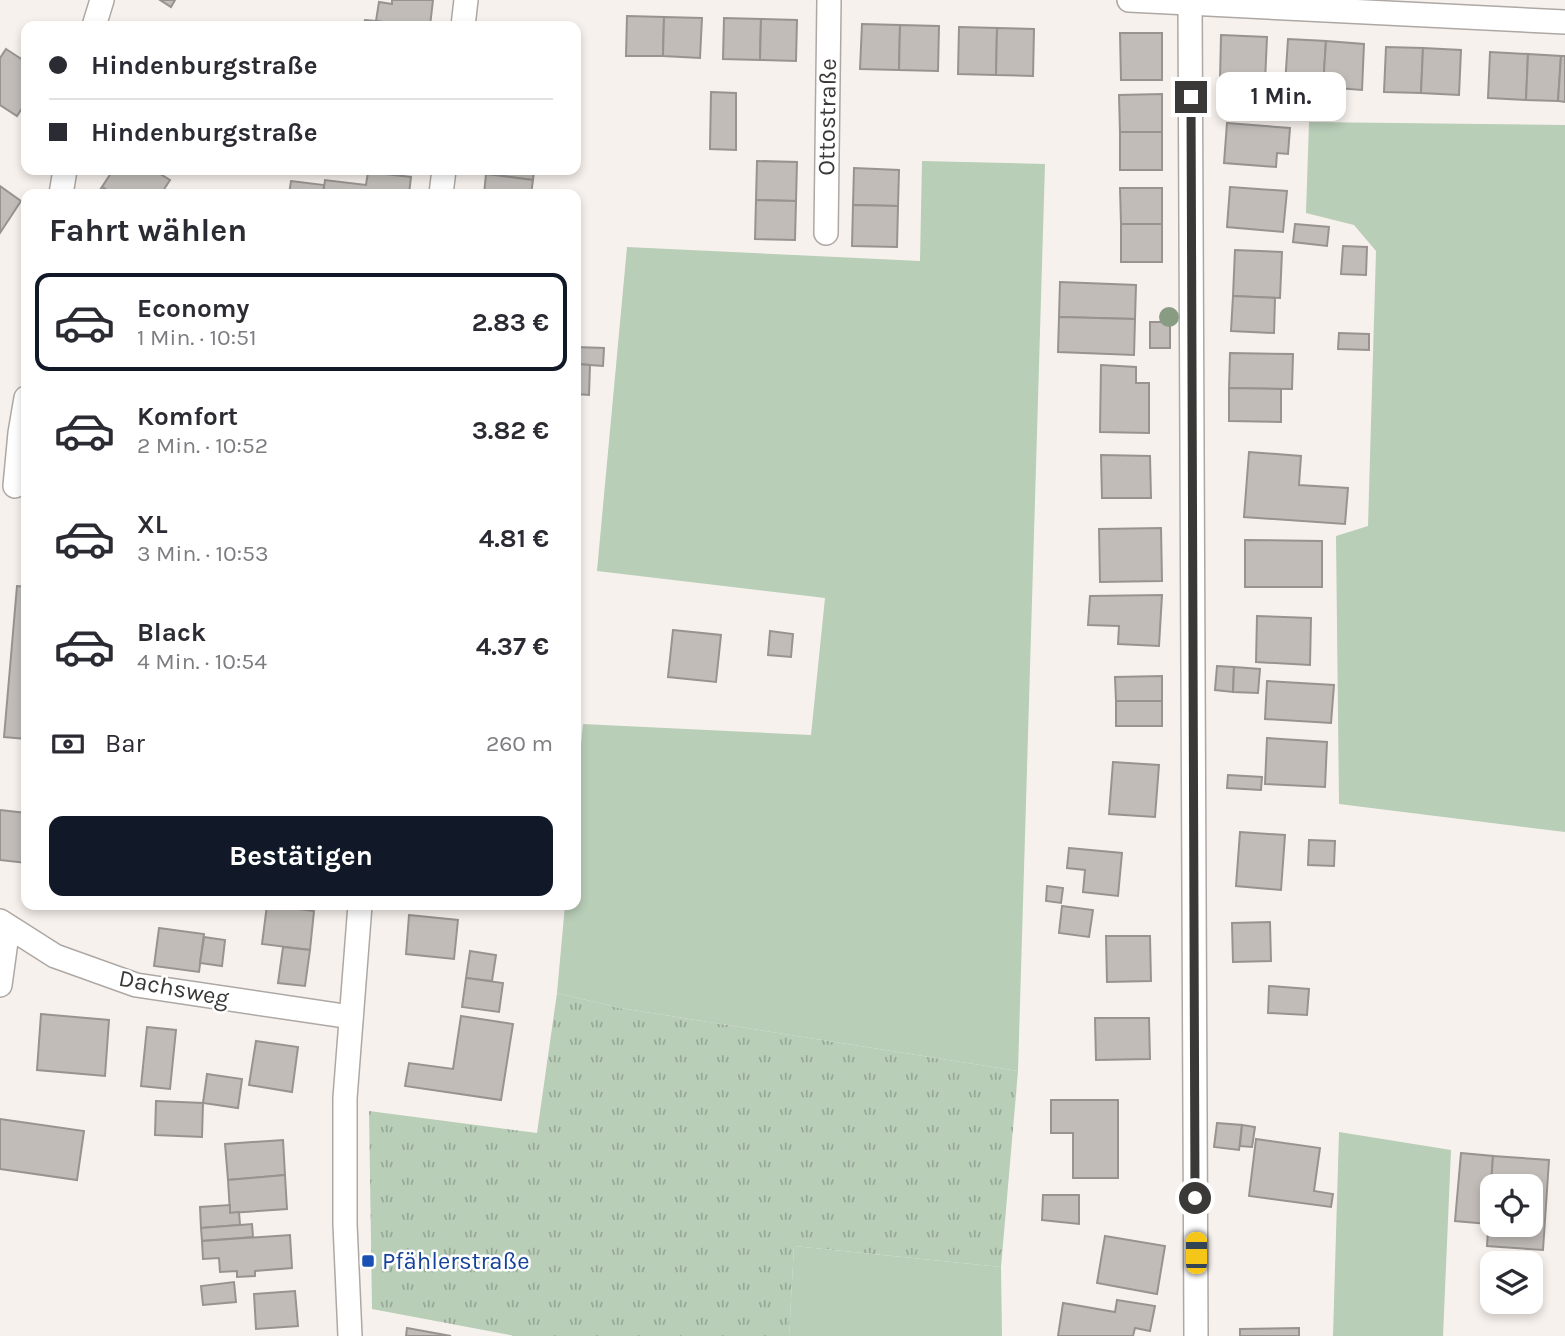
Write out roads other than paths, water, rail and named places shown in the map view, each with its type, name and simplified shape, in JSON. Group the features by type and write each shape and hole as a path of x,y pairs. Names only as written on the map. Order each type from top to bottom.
{"street":[{"path":"96,21 102,0"},
{"path":"464,21 466,0"},
{"name":"Ottostraße","path":"826,233 829,0"},
{"path":"1129,0 1565,22"},
{"path":"1190,2 1196,1336"},
{"path":"15,486 21,427"},
{"path":"350,1336 345,1224 345,1126 360,910"},
{"name":"Dachsweg","path":"0,985 4,924 55,956 136,985 351,1017"}],"place":[{"name":"Pfählerstraße","path":"368,1261"}]}
